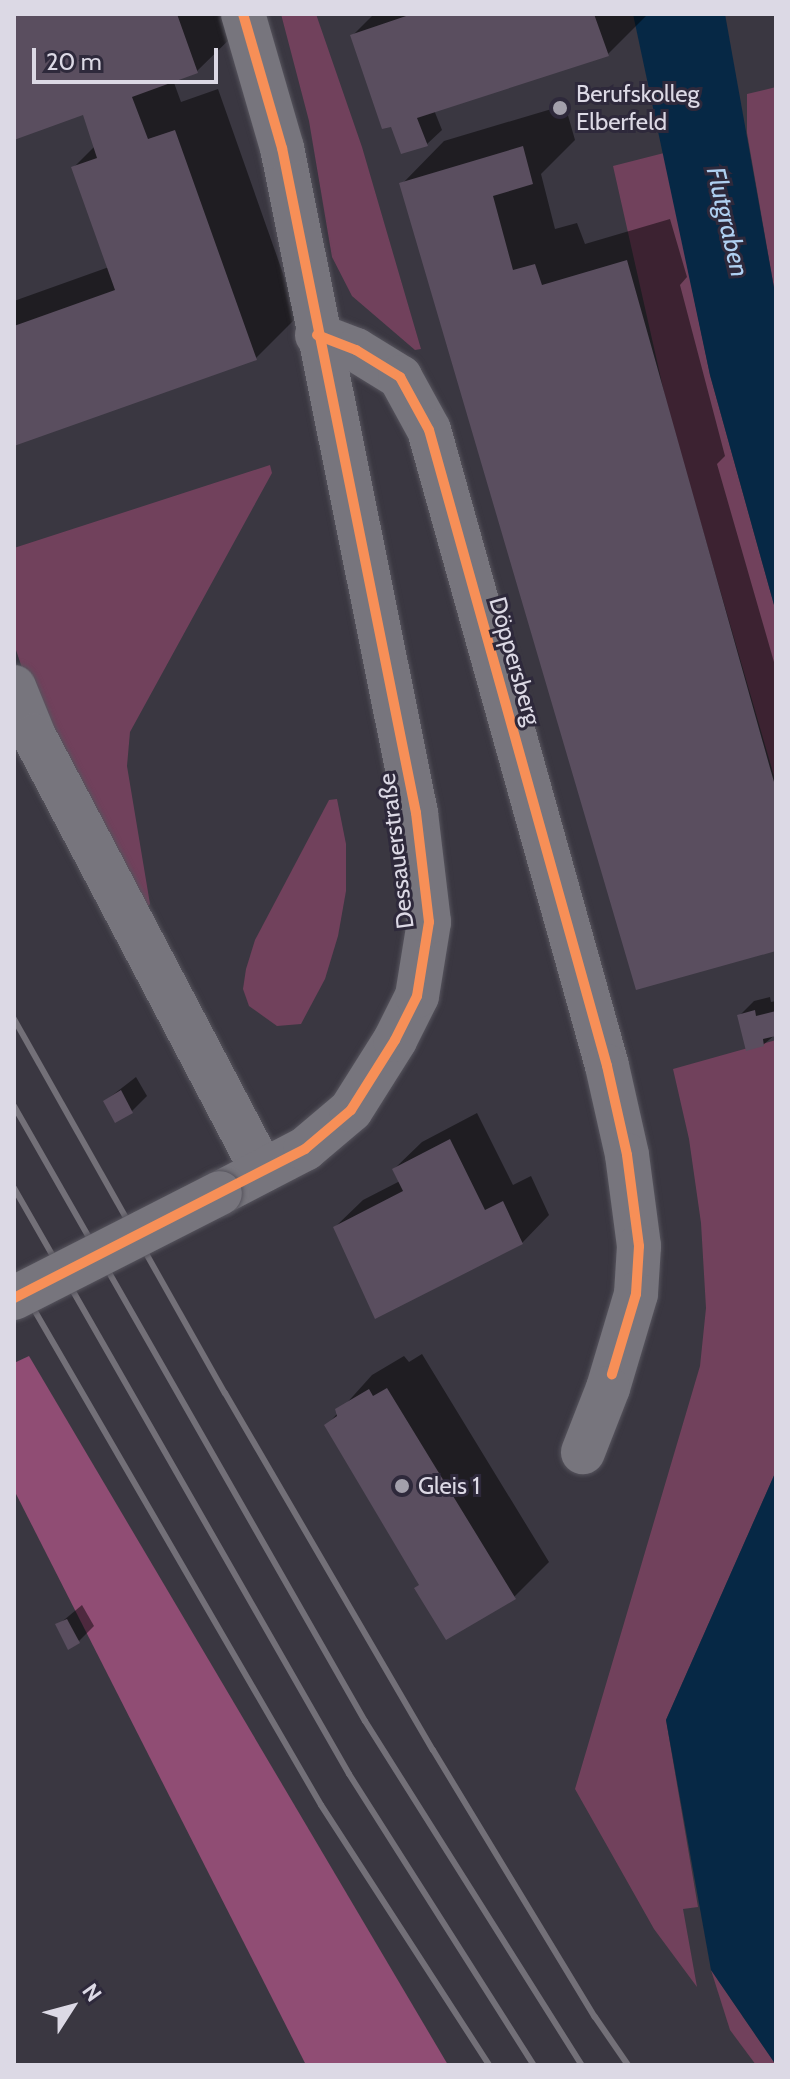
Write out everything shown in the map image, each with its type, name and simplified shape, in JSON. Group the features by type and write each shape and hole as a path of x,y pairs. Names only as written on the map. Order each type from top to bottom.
{"street":[{"path":"243,14 282,148 317,335"},
{"name":"Dessauerstraße","path":"14,1298 305,1149 351,1110 395,1040 417,996 429,922 416,813 317,335"},
{"name":"Döppersberg","path":"317,335 356,350 400,377 429,430 607,1066 627,1155 639,1246 636,1294 612,1374 583,1452"},
{"path":"14,687 34,736 262,1171"}],"shaded area":[{"path":"281,14 316,14 362,147 421,349 415,350 352,296 332,257 309,121"},
{"path":"776,87 776,299 747,133 747,94"},
{"path":"664,153 710,375 776,612 776,783 668,410 613,166"},
{"path":"270,465 272,473 130,732 127,766 150,904 144,911 29,689 14,644 14,548"},
{"path":"337,799 346,844 346,891 338,936 325,979 301,1024 277,1026 249,1006 243,989 246,969 255,940 329,800"},
{"path":"776,1040 776,1471 666,1720 698,1907 683,1909 697,1987 654,1929 575,1789 700,1366 706,1308 701,1223 689,1139 673,1069"},
{"path":"29,1356 448,2065 306,2065 14,1490 14,1363"},
{"path":"711,1970 776,2065 756,2065 730,2030"}],"water":[{"name":"Flutgraben","path":"633,14 725,14 776,299 776,612 710,375"},
{"path":"776,1471 776,2065 711,1970 666,1720"}],"building":[{"path":"14,14 177,14 198,73 132,97 148,139 175,130 257,360 14,446 14,326 115,290 71,167 97,158 83,115 14,140"},
{"path":"412,14 594,14 609,56 417,118 428,146 401,154 391,127 382,129 350,35"},
{"path":"523,146 533,184 493,196 513,270 535,264 542,285 627,260 776,789 776,951 636,990 399,183"},
{"path":"755,1010 756,1016 776,1011 776,1036 763,1039 764,1046 746,1051 737,1015"},
{"path":"121,1090 133,1113 115,1123 103,1101"},
{"path":"450,1139 485,1210 503,1201 523,1244 375,1319 333,1227 403,1191 392,1169"},
{"name":"Gleis 1","path":"387,1388 516,1599 446,1640 414,1588 419,1585 324,1425 337,1416 335,1409 369,1389 373,1396"},
{"path":"67,1619 80,1643 68,1650 55,1624"}],"railway":[{"path":"14,1019 225,1393 433,1750 595,2017 628,2065"},
{"path":"14,1106 365,1721 582,2065"},
{"path":"14,1188 349,1774 534,2065"},
{"path":"14,1275 321,1805 489,2065"}],"cycle path":[{"path":"14,1298 305,1149 351,1110 395,1040 417,996 429,922 416,813 282,148 243,14"},
{"path":"317,335 356,350 400,377 429,430 607,1066 627,1155 639,1246 636,1294 612,1374"}],"place":[{"name":"Berufskolleg Elberfeld","path":"560,108"},
{"name":"Gleis 1","path":"402,1486"}]}
